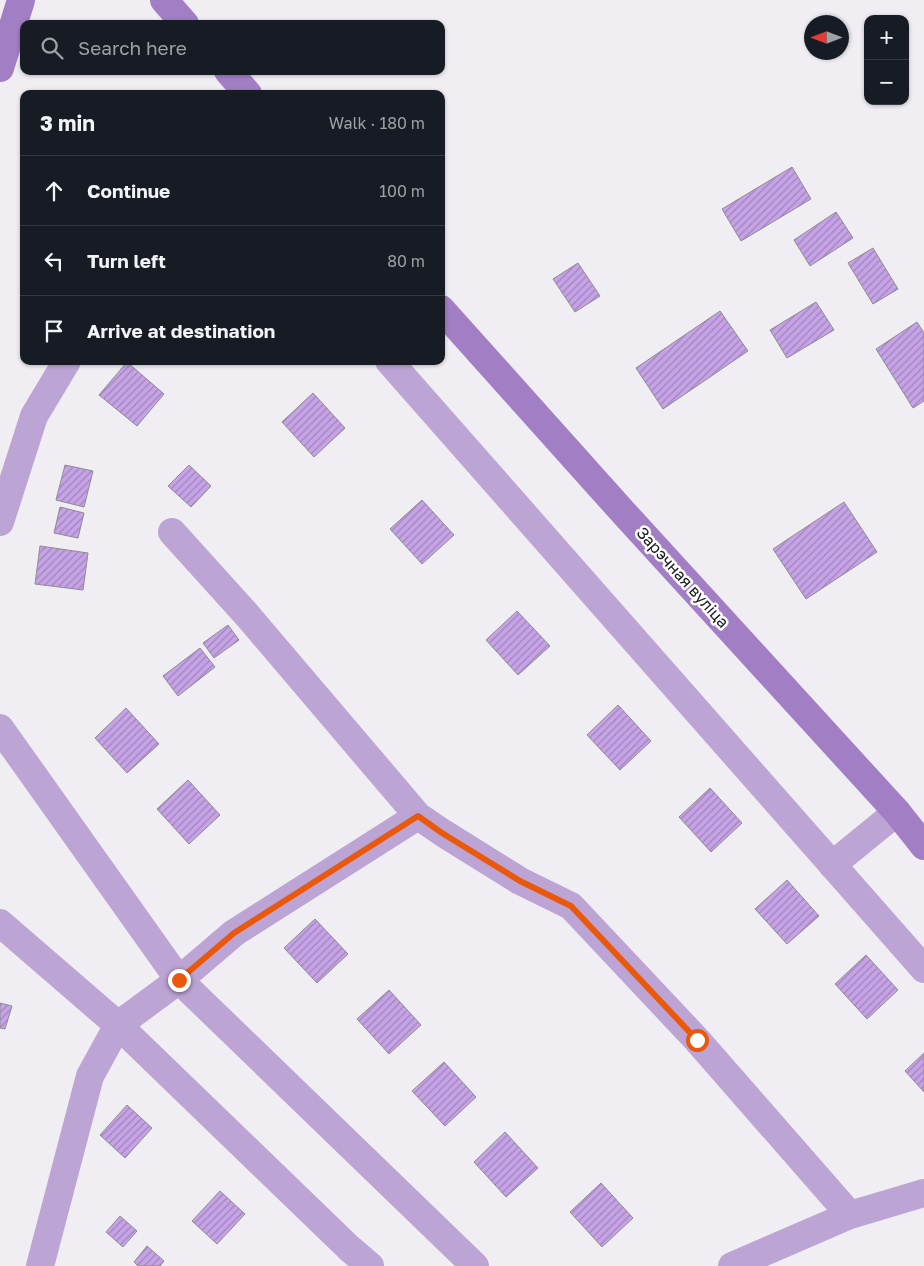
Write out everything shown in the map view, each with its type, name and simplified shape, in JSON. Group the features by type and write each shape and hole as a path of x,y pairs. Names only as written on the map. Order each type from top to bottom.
{"street":[{"path":"0,68 21,0"},
{"path":"164,0 182,20"},
{"path":"231,75 245,90"},
{"name":"Зарэчная вуліца","path":"445,313 622,511 897,812 924,846"},
{"path":"0,522 34,416 64,365"},
{"path":"393,365 924,969"},
{"path":"172,532 247,615 418,816 520,881 571,906 697,1040 850,1216"},
{"path":"0,728 179,980 476,1266"},
{"path":"832,865 897,812"},
{"path":"40,1266 90,1076 118,1025 179,980 234,933 418,816"},
{"path":"0,923 118,1025 341,1257 370,1266"},
{"path":"732,1266 850,1216 924,1193"}],"building":[{"path":"792,167 811,199 741,241 722,209"},
{"path":"836,212 853,238 810,266 794,240"},
{"path":"873,248 898,289 873,304 848,263"},
{"path":"578,263 600,296 575,312 553,279"},
{"path":"816,302 834,330 787,358 770,330"},
{"path":"720,311 748,351 663,409 636,368"},
{"path":"917,322 924,333 924,401 913,408 876,349"},
{"path":"124,365 130,365 164,394 137,426 99,395"},
{"path":"313,393 345,428 314,457 282,422"},
{"path":"65,465 93,471 84,507 56,500"},
{"path":"189,465 211,486 191,507 168,486"},
{"path":"422,500 454,535 422,564 390,529"},
{"path":"844,502 877,552 806,599 773,549"},
{"path":"60,507 84,513 78,538 54,533"},
{"path":"40,546 88,553 83,590 35,584"},
{"path":"517,611 550,646 518,675 486,640"},
{"path":"228,625 239,640 214,658 203,643"},
{"path":"200,648 215,667 178,696 163,676"},
{"path":"618,705 651,741 620,770 587,735"},
{"path":"126,708 159,744 127,773 95,738"},
{"path":"188,780 220,815 189,844 157,809"},
{"path":"710,788 742,823 711,852 679,817"},
{"path":"787,880 819,916 787,944 755,909"},
{"path":"315,919 348,954 317,983 284,948"},
{"path":"866,955 898,990 867,1019 835,984"},
{"path":"389,990 421,1025 389,1054 357,1019"},
{"path":"0,1003 12,1006 5,1029 0,1028"},
{"path":"924,1053 924,1092 905,1071"},
{"path":"444,1062 476,1097 445,1126 412,1091"},
{"path":"127,1105 152,1128 125,1158 100,1135"},
{"path":"505,1132 538,1168 506,1197 474,1162"},
{"path":"601,1183 633,1218 602,1247 570,1212"},
{"path":"220,1191 245,1214 217,1244 192,1221"},
{"path":"120,1216 137,1231 123,1247 106,1232"},
{"path":"147,1246 164,1261 160,1266 138,1266 134,1262"}],"route":[{"path":"179,980 234,933 418,816 520,881 571,906 697,1040"}]}
